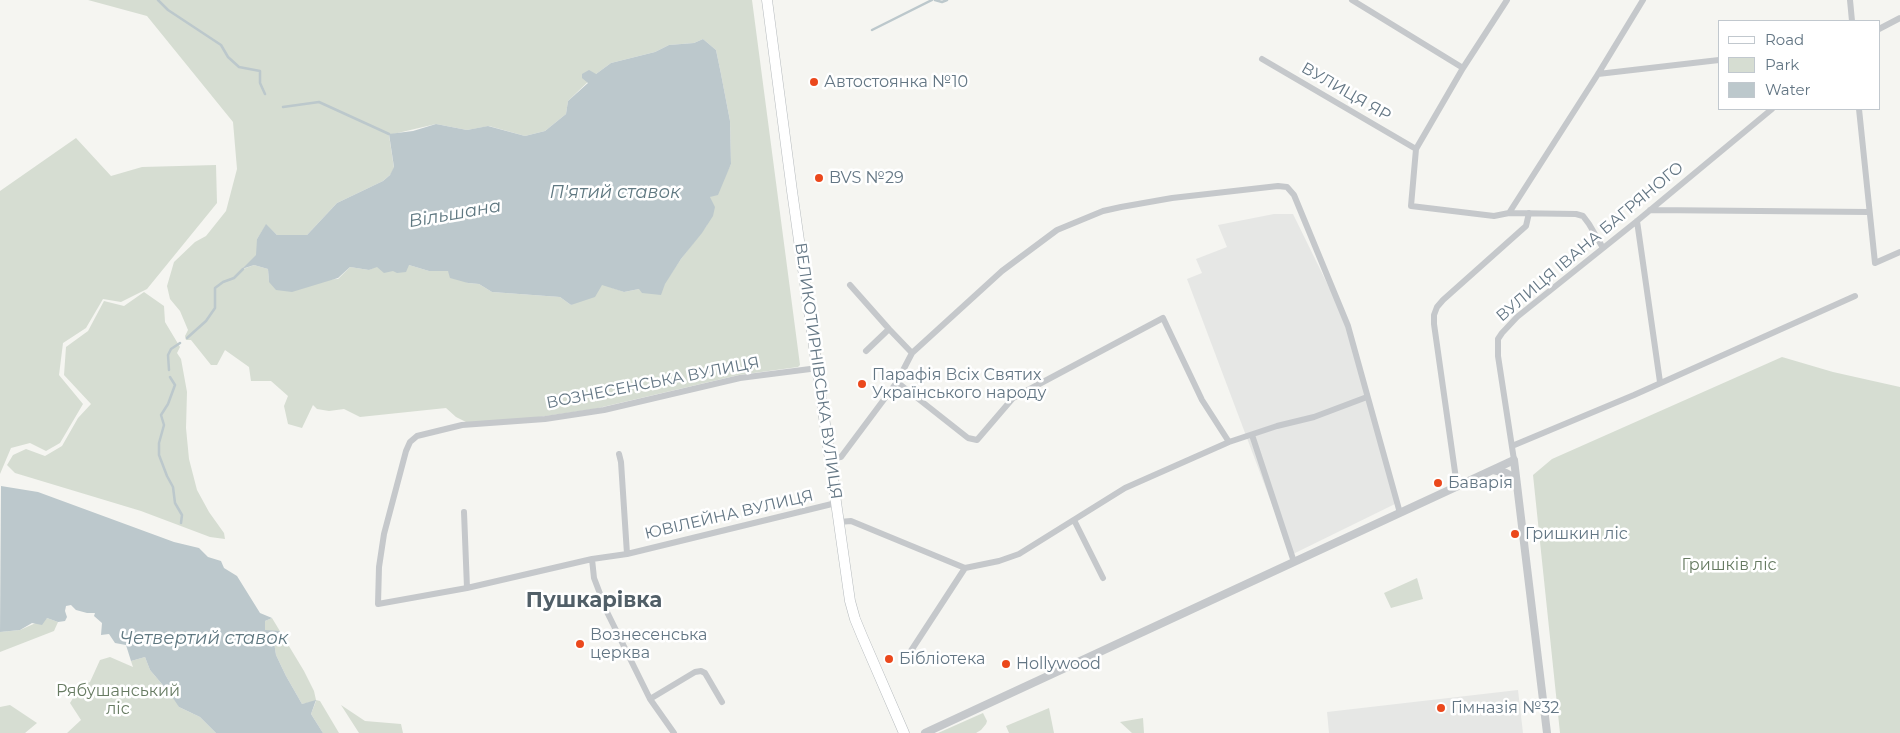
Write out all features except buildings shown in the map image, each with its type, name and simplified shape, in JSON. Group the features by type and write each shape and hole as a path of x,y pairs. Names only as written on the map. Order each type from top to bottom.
{"main road":[{"name":"ВЕЛИКОТИРНІВСЬКА ВУЛИЦЯ","path":"767,0 790,182 848,585 855,619 904,733"}],"street":[{"path":"1352,0 1463,68"},
{"path":"1507,0 1463,68 1416,149 1411,206 1494,216 1509,213 1576,214 1583,216 1603,248"},
{"path":"1509,213 1643,0"},
{"path":"1850,0 1852,20"},
{"path":"1880,28 1900,18"},
{"name":"ВУЛИЦЯ ЯР","path":"1262,59 1416,149"},
{"path":"1598,74 1718,60"},
{"name":"ВУЛИЦЯ ІВАНА БАГРЯНОГО","path":"1514,460 1498,356 1498,338 1517,318 1771,110"},
{"path":"1859,110 1875,263 1900,252"},
{"path":"830,458 841,457 897,382 912,353 1002,271 1057,230 1103,211 1121,207 1172,198 1278,186 1287,187 1294,195 1348,326 1400,513"},
{"path":"1650,210 1869,212"},
{"path":"1457,486 1434,314 1443,300 1526,226 1529,213"},
{"path":"1637,221 1660,382"},
{"path":"850,285 912,353"},
{"path":"1512,446 1855,296"},
{"path":"897,382 968,438 977,440 1013,398 1163,318 1202,400 1229,442"},
{"path":"866,351 889,329"},
{"name":"ВОЗНЕСЕНСЬКА ВУЛИЦЯ","path":"467,588 378,604 379,567 384,534 406,451 410,442 417,436 462,425 545,419 604,410 740,378 818,368"},
{"path":"839,522 851,521 964,568 1013,557 1125,488 1229,442 1252,436 1277,426 1314,417 1367,397"},
{"path":"1252,436 1294,562"},
{"name":"ЮВІЛЕЙНА ВУЛИЦЯ","path":"618,454 621,462 627,554"},
{"path":"925,733 1514,460 1547,733"},
{"path":"1491,470 1500,471 1516,479"},
{"name":"ЮВІЛЕЙНА ВУЛИЦЯ","path":"467,588 592,559 627,554 836,504"},
{"path":"464,512 467,588"},
{"path":"1074,520 1103,578"},
{"path":"592,559 594,578 607,612 650,699 674,733"},
{"path":"904,660 964,568"},
{"path":"650,699 694,672 701,672 705,673 722,702"}],"shaded area":[{"path":"1274,214 1293,214 1348,326 1397,503 1291,555 1187,279 1202,273 1196,259 1227,247 1218,225"},
{"name":"Гімназія №32","path":"1518,690 1523,733 1329,733 1327,712"}],"green space":[{"path":"88,0 752,0 800,365 798,367 739,375 594,409 525,419 470,424 456,417 446,408 360,417 344,409 329,411 317,409 313,405 302,428 288,424 284,406 288,396 271,381 251,381 249,367 225,350 217,365 211,365 191,340 186,340 185,336 188,330 180,311 170,299 167,286 174,262 195,242 206,236 226,211 237,169 233,122 147,16","holes":["703,39 716,50 730,121 731,164 724,178 710,197 707,225 664,284 624,292 602,284 571,305 560,297 492,292 479,284 468,283 448,271 429,271 409,265 377,266 369,270 350,267 338,279 269,282 268,269 254,265 243,269 257,255 257,239 266,225 277,235 307,235 337,203 383,181 391,174 394,168 389,135 436,124 467,130 489,126 525,136 545,131 566,114 568,101 596,74 611,63 655,52 669,45 694,43"]},
{"path":"76,138 111,176 142,167 216,165 217,203 147,289 121,302 103,299 86,328 63,343 59,375 83,404 60,443 46,451 30,443 11,448 0,474 0,191"},
{"path":"144,292 164,306 165,322 180,347 177,353 181,359 187,392 186,428 189,459 197,490 209,512 224,533 225,539 210,537 141,511 15,473 7,465 13,455 26,449 45,456 62,446 78,418 91,404 64,375 66,347 88,331 104,301 124,306"},
{"name":"Гришків ліс","path":"1782,357 1833,372 1900,387 1900,733 1560,733 1533,475 1552,459"},
{"path":"1417,578 1423,599 1391,608 1384,593"},
{"path":"47,618 58,622 54,631 0,652 0,632 20,630"},
{"path":"272,618 304,671 314,691 316,700 320,701 339,733 323,733 311,714 316,701 302,704 276,655 274,642 265,630 265,621"},
{"name":"Рябушанський ліс","path":"110,657 133,667 131,661 145,657 150,670 167,690 174,692 179,707 200,717 216,733 67,733 81,720 70,703 81,685 90,682 100,660"},
{"path":"10,705 37,723 25,733 0,733 0,707"},
{"path":"341,705 365,721 401,724 403,733 359,733"},
{"path":"1049,708 1054,733 1009,733 1006,726"},
{"path":"983,713 987,721 986,724 976,733 938,733"},
{"path":"1143,718 1144,733 1132,733 1120,722"}],"water":[{"name":"П'ятий ставок","path":"703,39 716,50 730,121 731,164 718,195 710,197 715,207 713,216 681,259 665,284 661,295 642,293 639,289 624,292 602,285 595,297 571,305 560,297 492,292 479,284 450,278 448,271 429,271 409,265 406,272 397,273 393,271 384,273 377,267 369,270 350,267 338,278 292,292 276,290 269,282 268,269 254,265 242,269 256,255 257,239 266,224 277,235 307,235 337,203 383,181 390,175 394,167 389,134 413,131 436,124 467,130 488,126 525,136 545,131 566,114 568,101 588,83 582,78 582,74 589,70 596,74 611,63 655,52 669,45 694,43"},
{"name":"Четвертий ставок","path":"1,486 38,492 174,542 199,548 208,557 221,561 224,568 237,576 260,613 272,618 265,621 265,630 280,631 274,642 276,655 302,704 316,700 311,714 323,733 216,733 200,717 179,707 173,698 174,692 167,690 150,670 145,657 131,661 126,645 115,643 109,634 101,635 102,623 94,616 95,613 76,610 71,605 66,606 67,617 65,621 58,622 47,618 42,625 32,623 20,630 0,632"}],"waterway":[{"path":"158,0 168,10 221,45 228,57 239,67 260,71 260,83 265,94"},
{"name":"Вільшана","path":"872,30 932,0"},
{"name":"Вільшана","path":"935,0 942,2 947,0"},
{"path":"283,107 319,102 389,134"},
{"name":"Вільшана","path":"187,338 206,321 215,308 215,288 223,282 234,278 243,269"},
{"name":"Вільшана","path":"169,370 168,355 171,349 180,343"},
{"name":"Вільшана","path":"170,377 175,385 168,404 161,415 164,425 159,443 159,455 173,487 175,503 182,515 181,523"}],"place":[{"name":"Автостоянка №10","path":"814,82"},
{"name":"BVS №29","path":"819,178"},
{"name":"Парафія Всіх Святих Українського народу","path":"862,384"},
{"name":"Баварія","path":"1438,483"},
{"name":"Гришкин ліс","path":"1515,534"},
{"name":"Вознесенська церква","path":"580,644"},
{"name":"Бібліотека","path":"889,659"},
{"name":"Hollywood","path":"1006,664"},
{"name":"Гімназія №32","path":"1441,708"}],"district":[{"name":"Пушкарівка","path":"594,601"}]}
